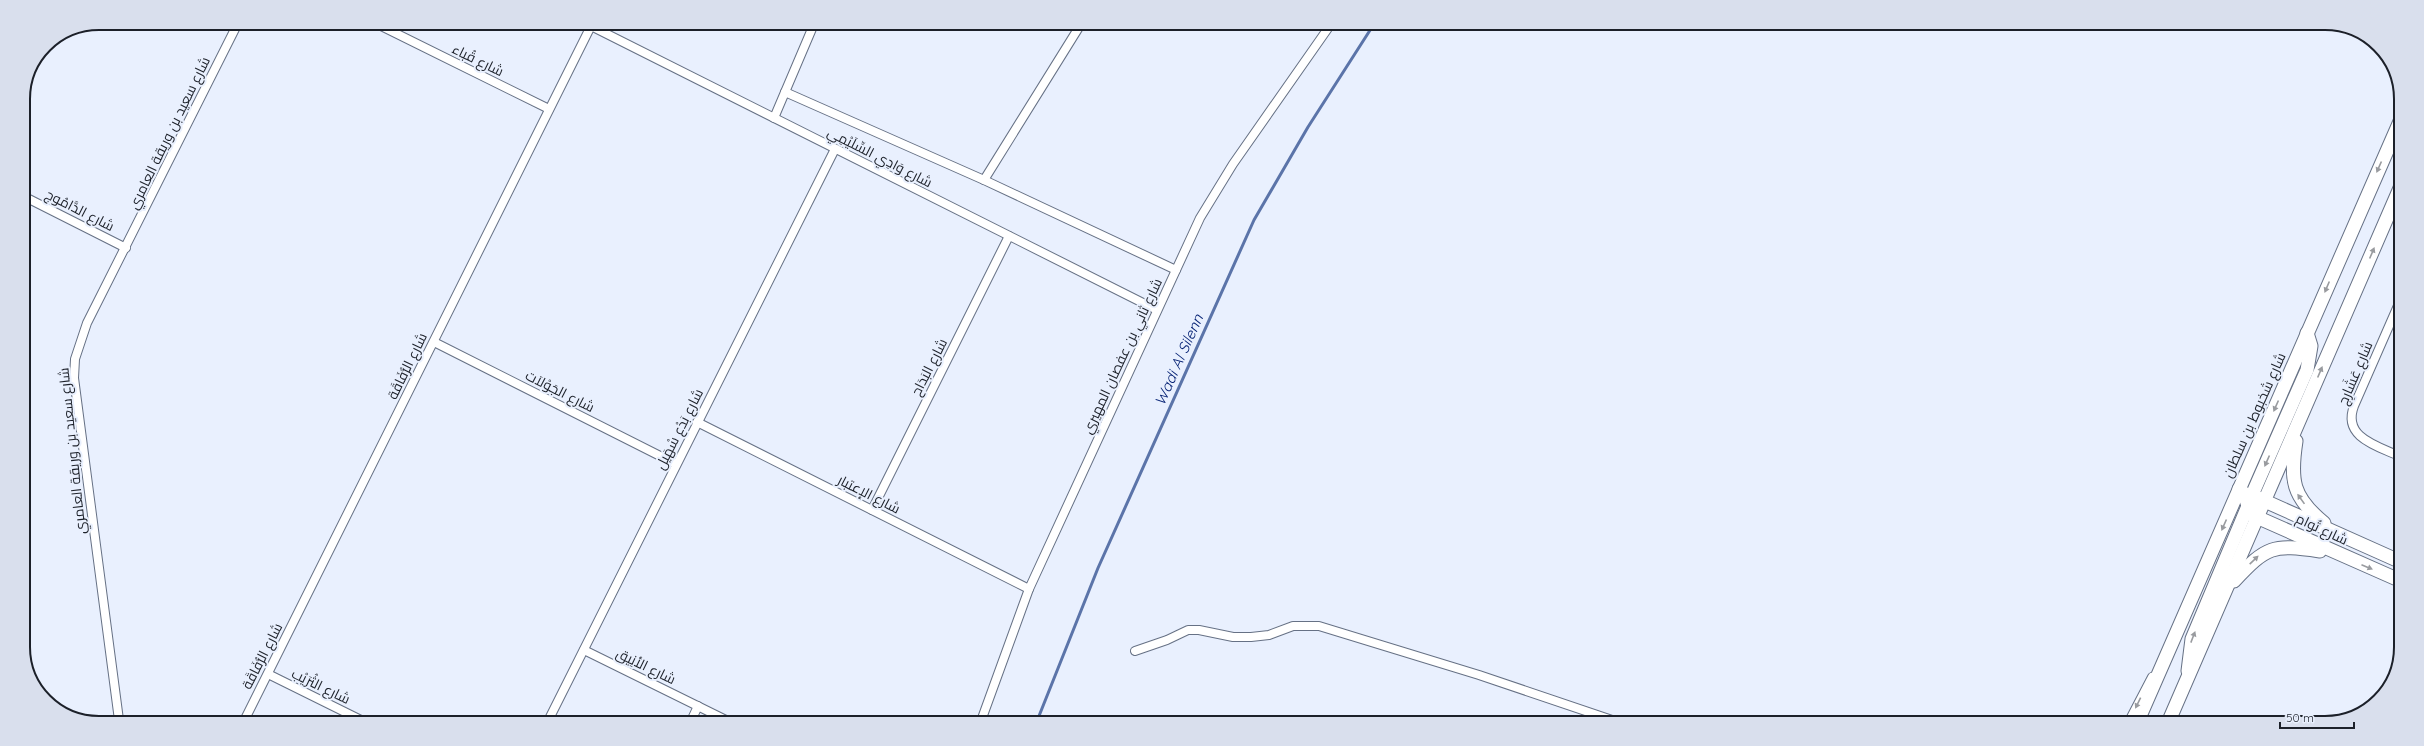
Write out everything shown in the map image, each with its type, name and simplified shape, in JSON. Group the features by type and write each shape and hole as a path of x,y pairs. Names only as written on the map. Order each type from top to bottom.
{"main road":[{"name":"شارع شخبوط بن سلطان","path":"2140,716 2394,135"},
{"path":"2171,716 2228,589 2394,202"},
{"path":"2259,517 2252,507 2252,495 2307,370 2311,346 2308,333"},
{"path":"2300,421 2292,470 2296,491 2318,518 2353,542"},
{"path":"2188,676 2187,663 2192,640 2246,512 2247,499 2240,489"},
{"name":"شارع تُوام","path":"2240,489 2353,542 2394,559"},
{"name":"شارع تُوام","path":"2232,506 2394,578"},
{"path":"2293,534 2290,529 2291,524 2298,521 2340,540 2353,542"},
{"path":"2228,589 2253,561 2272,549 2296,547 2335,553"}],"street":[{"name":"شارع سعيد بن وريقة العامري","path":"118,716 74,378 75,359 79,341 235,30"},
{"name":"شارع قُباء","path":"389,30 549,109"},
{"name":"شارع الرُّفَاقَة","path":"247,716 589,30"},
{"name":"شارع وَادِي السِّلَيْمِي","path":"602,30 835,149 1157,310"},
{"path":"774,118 811,30"},
{"path":"984,180 1076,30"},
{"name":"شارع ثاني بن عفصان المهيري","path":"983,716 1029,589 1200,218 1221,182 1327,30"},
{"path":"785,92 984,180 1176,270"},
{"name":"شارع بَدْع سْهَيل","path":"551,716 835,149"},
{"name":"شارع الدَّامُوج","path":"30,200 126,248"},
{"name":"شارع البَدَاح","path":"872,510 1009,236"},
{"name":"شارع عَشَارِج","path":"2394,315 2354,406 2351,418 2354,429 2360,437 2394,454"},
{"name":"شارع الجَوْلاَت","path":"434,342 676,464"},
{"name":"شارع الإعتبار","path":"697,422 1029,589"},
{"path":"1134,652 1168,640 1188,630 1199,630 1233,637 1251,637 1268,635 1293,626 1319,626 1479,675 1600,716"},
{"name":"شارع الأنِيق","path":"584,650 718,716"},
{"path":"2132,716 2150,680 2164,661"},
{"name":"شارع الثُرَيْب","path":"268,674 354,716"},
{"path":"693,716 698,706"}],"waterway":[{"name":"Wadi Al Silenn","path":"1039,716 1098,568 1254,220 1308,127 1370,30"}]}
